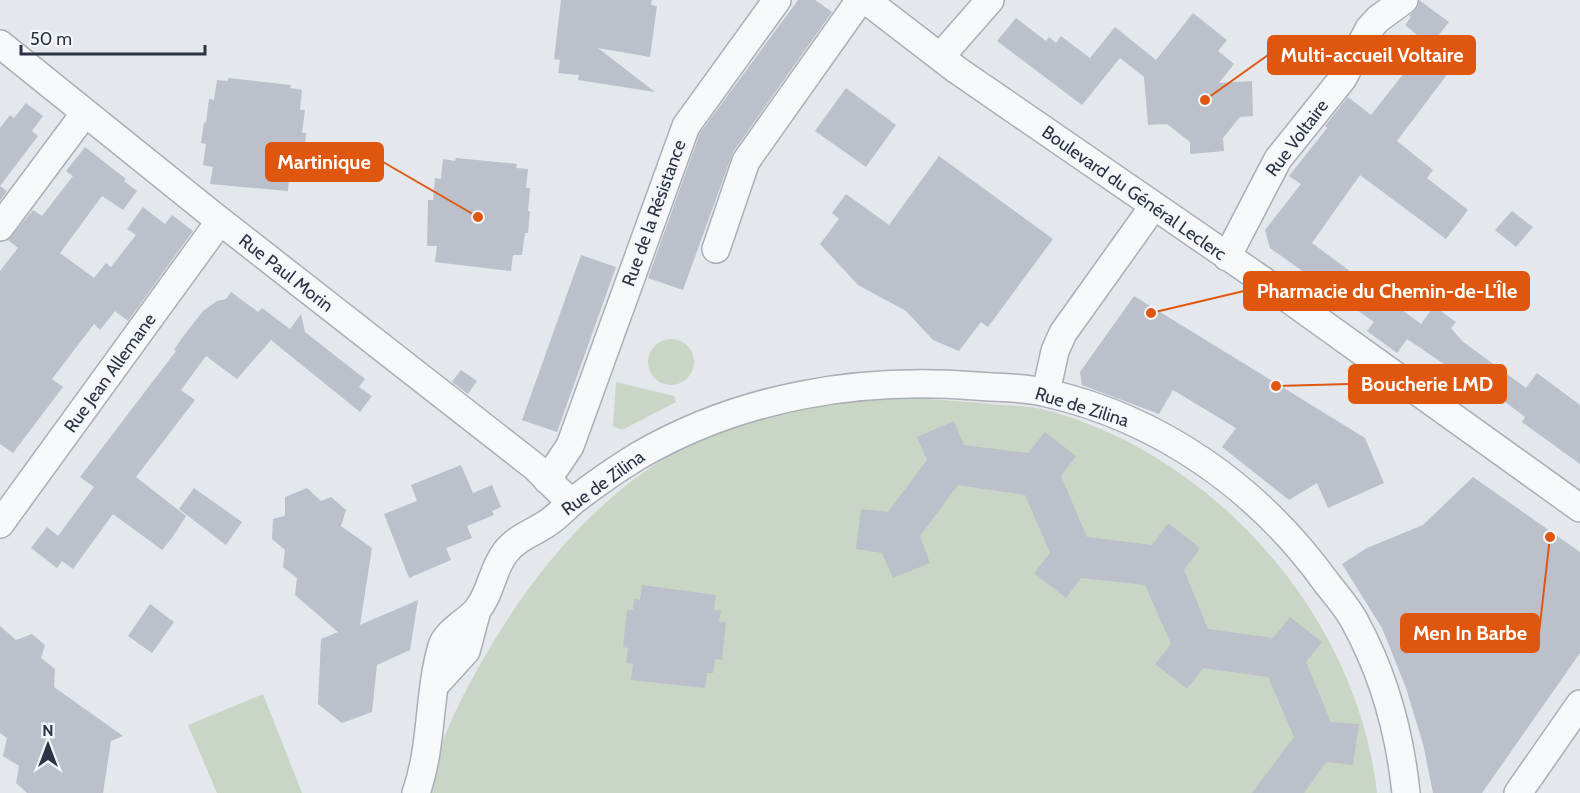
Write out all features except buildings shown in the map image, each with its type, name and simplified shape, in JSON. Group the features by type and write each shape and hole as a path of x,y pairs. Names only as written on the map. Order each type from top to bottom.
{"street":[{"name":"Rue de la Résistance","path":"547,480 570,446 686,126 777,0"},
{"path":"716,249 746,161 860,0"},
{"name":"Boulevard du Général Leclerc","path":"866,0 940,57 1580,508"},
{"path":"940,57 990,0"},
{"name":"Rue Voltaire","path":"1227,258 1278,159 1343,78 1369,29 1404,0"},
{"name":"Rue Paul Morin","path":"0,44 220,221 535,467 571,503"},
{"path":"0,227 85,113"},
{"path":"1046,392 1054,351 1064,333 1154,207"},
{"name":"Rue Jean Allemane","path":"0,524 220,221"},
{"name":"Rue de Zilina","path":"406,793 409,749 416,725 434,694 466,651 481,603 495,571 506,552 521,537 547,524 603,478 677,435 725,416 802,394 867,384 926,383 1046,392 1139,425 1194,453 1239,488 1297,544 1355,622 1380,680 1401,745 1407,793"},
{"path":"570,446 603,478"},
{"path":"416,793 431,729 434,694"},
{"path":"1518,793 1580,704"}],"green space":[{"path":"671,339 687,346 694,362 687,378 671,385 655,378 648,362 655,346"},
{"path":"616,382 674,396 676,402 622,430 613,426"},
{"path":"895,397 1018,406 1053,412 1114,435 1171,467 1224,508 1270,556 1310,609 1342,667 1364,729 1377,793 430,793 438,756 460,701 508,618 556,554 583,524 613,497 644,472 678,451 713,434 756,420 802,409"},
{"path":"263,694 302,793 217,793 188,725"}],"place":[{"name":"Multi-accueil Voltaire","path":"1205,100"},
{"name":"Martinique","path":"478,217"},
{"name":"Pharmacie du Chemin-de-L'Île","path":"1151,313"},
{"name":"Boucherie LMD","path":"1276,386"},
{"name":"Men In Barbe","path":"1550,537"}]}
